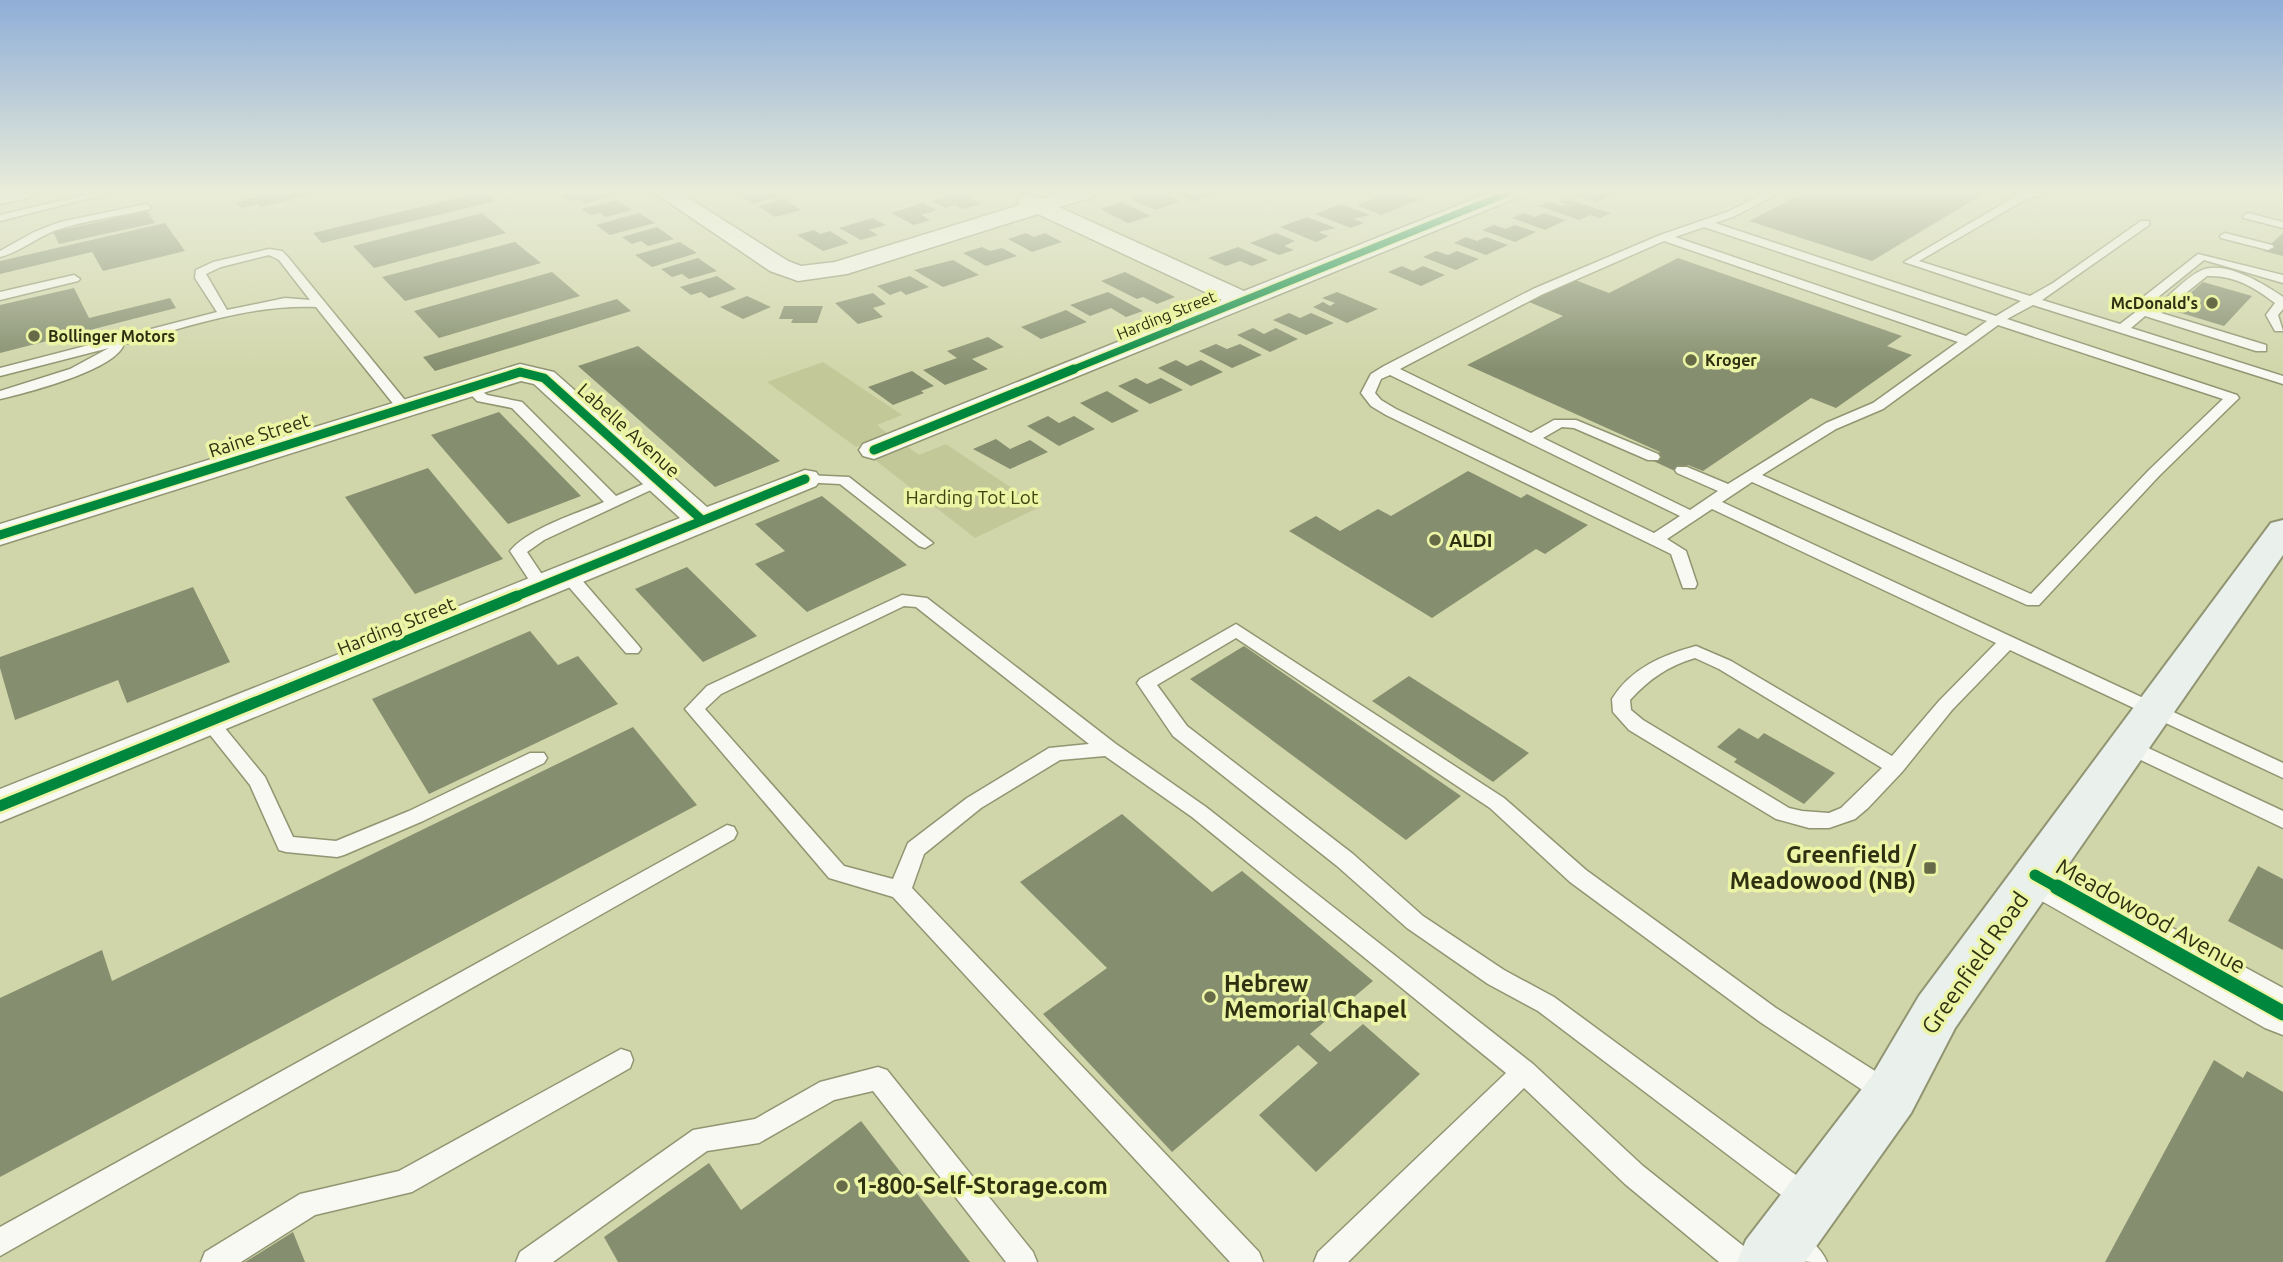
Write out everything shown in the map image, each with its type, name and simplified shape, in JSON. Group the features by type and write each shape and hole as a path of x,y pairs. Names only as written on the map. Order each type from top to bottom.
{"main road":[{"name":"Greenfield Road","path":"1784,1245 1891,1095 1937,1012 2283,530"}],"street":[{"path":"757,252 797,274 838,269 893,252"},
{"path":"1137,252 1243,300"},
{"name":"Harding Street","path":"874,450 1362,252"},
{"name":"Raine Street","path":"0,536 511,374 528,372"},
{"name":"Labelle Avenue","path":"528,372 544,378 702,520"},
{"name":"Harding Street","path":"0,806 805,479"},
{"name":"Meadowood Avenue","path":"2035,875 2283,1013"}],"lane":[{"path":"224,314 201,278 200,272 217,264 269,252 278,253 404,408"},
{"path":"1630,252 1537,292 1390,369 1376,377 1368,393 1376,403 1678,551 1689,584"},
{"path":"1707,252 1967,341"},
{"path":"1751,476 2033,601 2154,473 2232,398 1791,252"},
{"path":"1927,252 1910,262 2283,380"},
{"path":"1654,540 1831,426 1878,406 1997,320 2032,301 2103,252"},
{"path":"2143,312 2141,305 2207,252"},
{"path":"2202,256 2283,279"},
{"path":"2122,329 2143,312 2160,310 2204,272 2235,273 2283,286"},
{"path":"2235,273 2251,279 2283,302 2272,315 2281,326 2243,367"},
{"path":"0,296 74,279"},
{"path":"0,372 224,314 285,302 320,303"},
{"path":"2143,312 2261,348"},
{"path":"0,395 68,376 116,349 118,341"},
{"path":"1390,369 1691,516"},
{"path":"471,387 482,398 517,405 613,502"},
{"path":"1531,439 1559,423 1576,424 1653,457"},
{"path":"1682,470 1730,491"},
{"path":"805,479 844,480 925,543"},
{"path":"632,649 519,551 538,537 660,482"},
{"path":"1712,503 2283,771"},
{"path":"1249,1262 900,890 837,872 694,709 714,691 902,600 921,602 1109,749 1199,812 1524,1072 1634,1175 1784,1245"},
{"path":"1784,1245 1546,1004 1496,977 1415,922 1345,860 1180,731 1146,683 1236,630 1497,803 1578,876 1768,1015 1891,1095"},
{"path":"1895,767 1725,665 1696,652 1663,661 1638,679 1621,699 1622,712 1636,725 1783,814 1807,820 1837,819 1859,803 1895,767 1939,713 2008,641"},
{"path":"208,721 258,782 286,844 337,849 416,816 537,758"},
{"path":"2129,746 2283,820"},
{"path":"900,890 915,849 974,803 1056,753 1109,749"},
{"path":"0,1242 727,833"},
{"path":"215,1262 310,1203 403,1183 621,1060"},
{"path":"1328,1262 1524,1072"},
{"path":"530,1262 702,1139 759,1131 830,1090 878,1077 1023,1262"}],"green space":[{"name":"Harding Tot Lot","path":"823,362 902,415 877,425 888,434 856,447 767,382"},
{"name":"Harding Tot Lot","path":"946,444 1040,507 975,538 875,460 908,447 919,455"}],"building":[{"path":"40,252 181,252 103,271 92,252 0,274 0,261"},
{"path":"359,252 435,252 374,268"},
{"path":"477,252 527,252 541,263 405,301 382,277"},
{"path":"646,252 697,253 652,267 635,255"},
{"path":"1009,252 1017,256 986,266 963,253"},
{"path":"1225,252 1249,252 1268,260 1252,266 1240,261 1226,266 1208,258"},
{"path":"1434,252 1448,255 1459,252 1479,259 1456,270 1423,257"},
{"path":"1844,252 1887,252 1872,261"},
{"path":"2267,252 2283,252 2283,256"},
{"path":"698,258 717,271 689,279 682,274 672,277 661,269"},
{"name":"Kroger","path":"1678,258 1902,336 1887,346 1912,355 1836,408 1811,398 1703,471 1688,465 1677,472 1649,459 1660,452 1467,365 1563,316 1529,302 1575,280 1609,293"},
{"path":"953,260 979,275 943,287 914,270"},
{"path":"1402,266 1413,271 1423,266 1445,275 1421,286 1388,272"},
{"path":"552,272 580,296 439,338 414,311"},
{"path":"1125,272 1175,297 1157,304 1143,297 1137,299 1101,281"},
{"path":"717,276 736,289 709,298 701,292 691,295 680,287"},
{"path":"910,276 929,287 906,295 901,291 890,295 877,286"},
{"name":"McDonald's","path":"2203,282 2252,296 2224,326 2171,310"},
{"name":"Bollinger Motors","path":"74,288 89,318 170,298 176,308 0,353 0,305"},
{"path":"1108,292 1143,311 1126,317 1111,308 1090,316 1070,305"},
{"path":"1337,292 1378,309 1347,323 1313,307 1323,302 1330,306 1335,303 1322,298"},
{"path":"873,293 886,304 873,308 883,317 858,324 835,303"},
{"path":"747,296 771,307 743,319 720,307"},
{"path":"617,299 631,311 435,371 423,357"},
{"path":"784,306 823,306 817,323 791,323 793,319 779,319"},
{"path":"1066,310 1087,322 1041,339 1021,327"},
{"path":"1289,313 1300,318 1311,313 1334,323 1306,335 1273,320"},
{"path":"1253,328 1264,334 1276,328 1298,339 1270,352 1237,335"},
{"path":"988,337 1004,347 972,359 988,369 945,385 923,370 957,358 947,351"},
{"path":"1216,344 1227,349 1240,344 1262,355 1232,368 1199,351"},
{"path":"638,346 780,461 715,487 578,366"},
{"path":"1176,360 1187,366 1201,360 1223,372 1191,386 1158,368"},
{"path":"912,371 934,386 921,391 924,393 893,405 868,387"},
{"path":"1136,378 1147,384 1161,378 1183,390 1150,404 1118,386"},
{"path":"1107,391 1139,411 1112,423 1080,403"},
{"path":"499,412 581,496 508,524 431,435"},
{"path":"1048,416 1059,423 1074,416 1095,429 1059,446 1027,426"},
{"path":"996,439 1010,449 1030,440 1048,452 1010,469 973,449"},
{"path":"428,468 503,559 415,594 345,497"},
{"name":"ALDI","path":"1468,471 1521,498 1527,494 1588,525 1545,554 1536,549 1432,618 1289,531 1316,516 1340,531 1378,509 1391,516"},
{"path":"822,496 907,565 807,612 755,564 785,551 755,524"},
{"path":"687,567 757,636 703,662 635,589"},
{"path":"193,587 230,662 127,703 118,680 15,720 0,668 0,657"},
{"path":"530,631 558,665 578,656 618,704 429,794 372,699"},
{"path":"1244,646 1461,796 1406,840 1190,679"},
{"path":"1409,676 1529,753 1493,782 1372,701"},
{"path":"633,727 697,805 0,1177 0,998 102,950 112,981"},
{"path":"1739,728 1758,739 1764,733 1835,773 1804,804 1734,762 1737,759 1717,747"},
{"name":"Hebrew Memorial Chapel","path":"1122,814 1212,892 1242,871 1373,981 1310,1034 1330,1052 1363,1024 1420,1074 1316,1172 1259,1115 1318,1063 1298,1045 1172,1152 1043,1014 1107,968 1020,882"},
{"path":"2258,866 2283,879 2283,950 2228,921"},
{"path":"2214,1060 2243,1078 2247,1071 2283,1092 2283,1262 2105,1262"},
{"name":"1-800-Self-Storage.com","path":"861,1121 970,1262 618,1262 604,1237 709,1163 741,1210"},
{"path":"293,1232 305,1262 245,1262"}],"cycle path":[{"path":"874,450 1363,252"},
{"path":"0,535 520,372 544,378 702,520"},
{"path":"0,806 805,479"},
{"path":"2035,875 2283,1013"}],"place":[{"name":"McDonald's","path":"2212,303"},
{"name":"Bollinger Motors","path":"34,336"},
{"name":"Kroger","path":"1691,360"},
{"name":"ALDI","path":"1435,540"},
{"name":"Greenfield / Meadowood (NB)","path":"1930,868"},
{"name":"Hebrew Memorial Chapel","path":"1210,997"},
{"name":"1-800-Self-Storage.com","path":"842,1186"}]}
